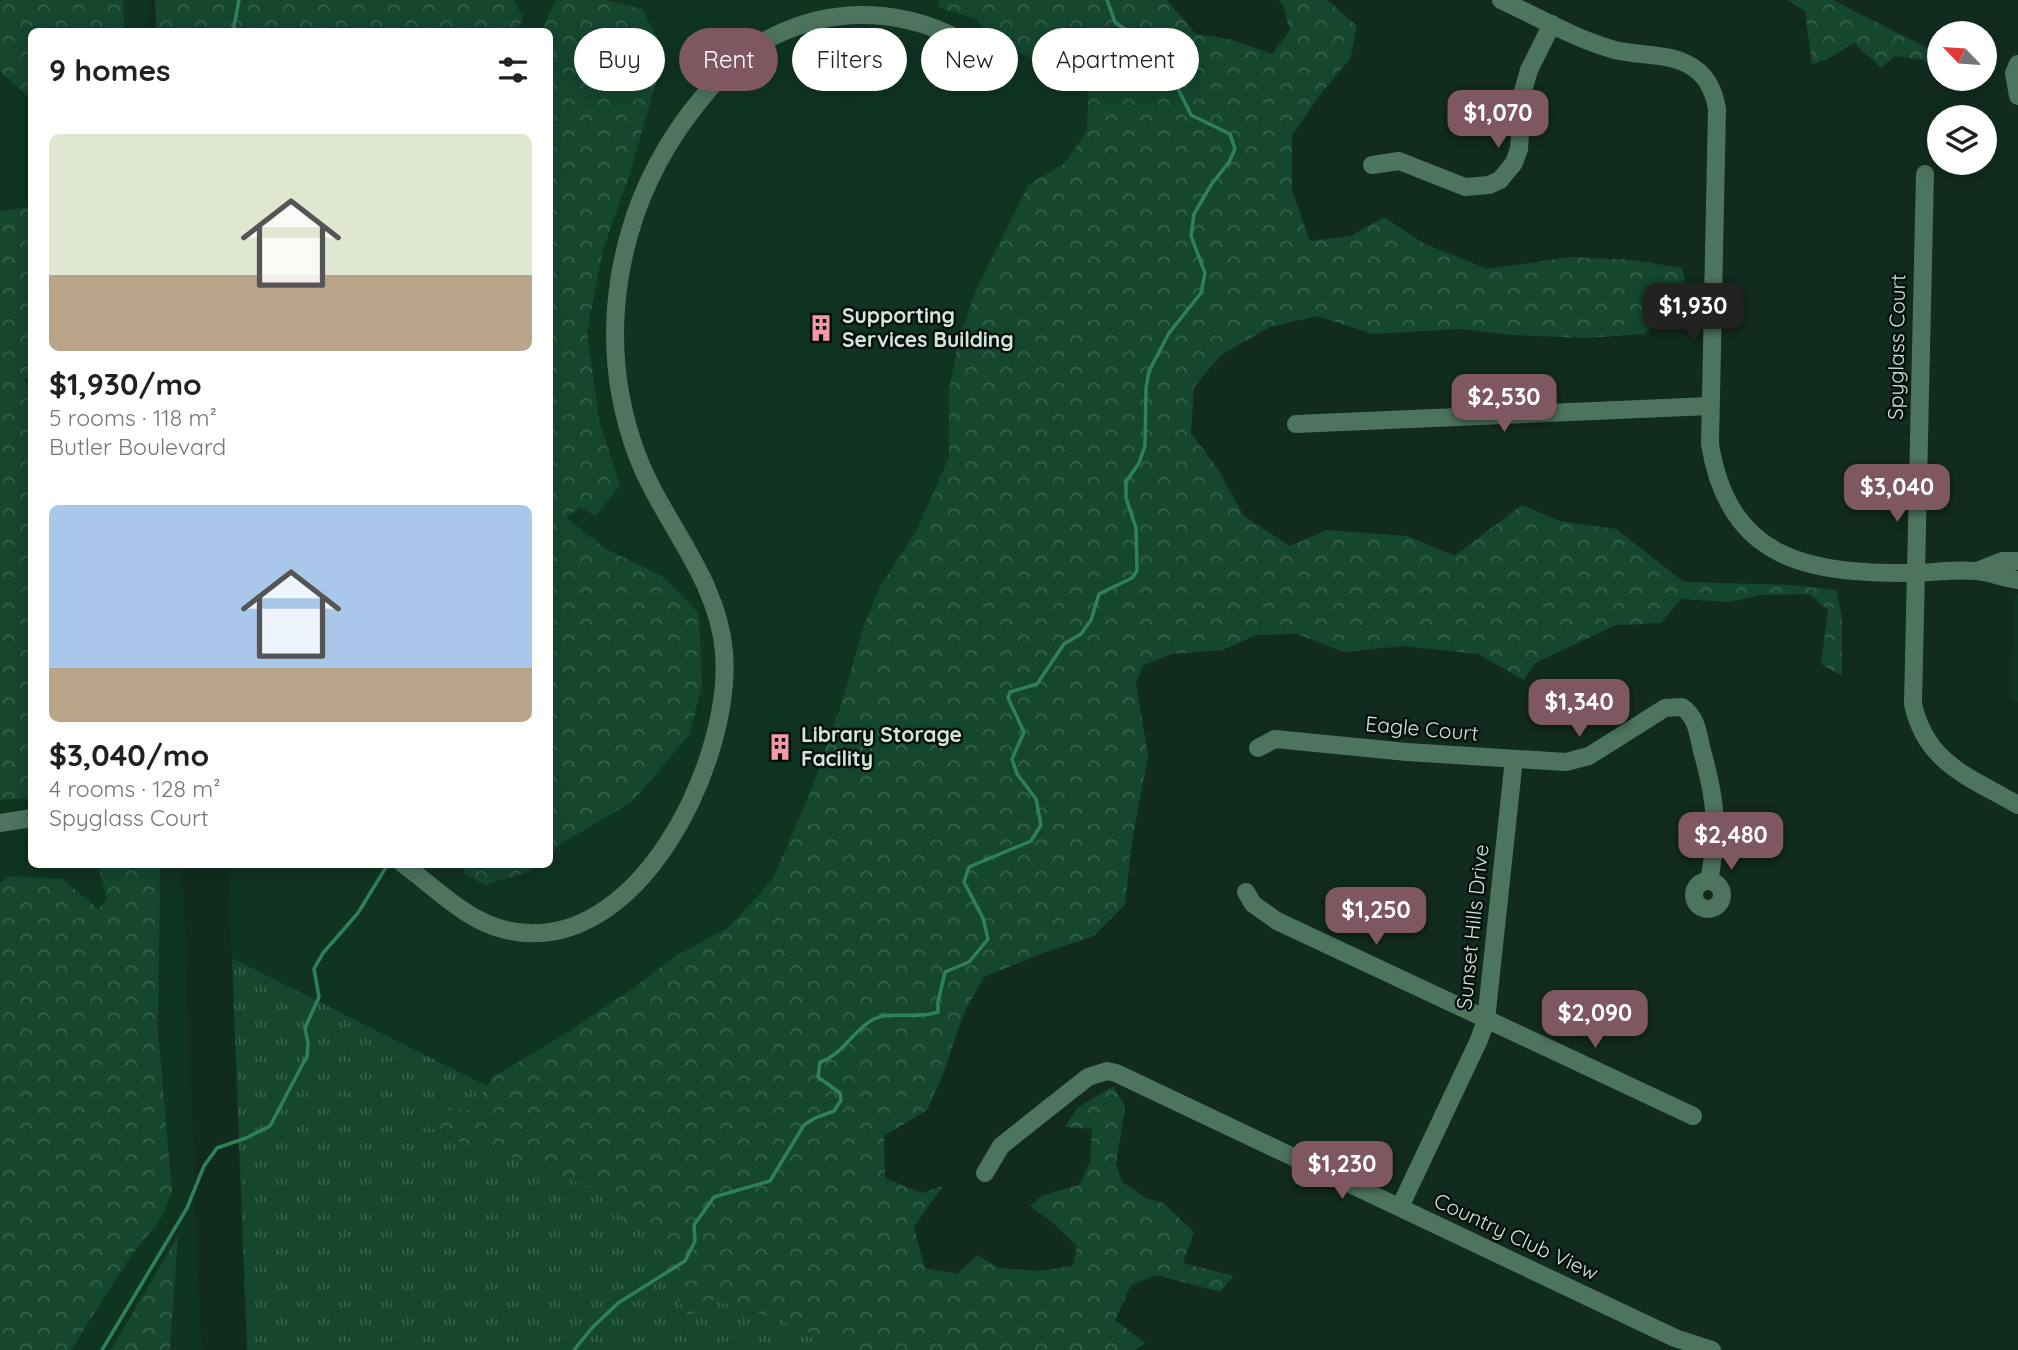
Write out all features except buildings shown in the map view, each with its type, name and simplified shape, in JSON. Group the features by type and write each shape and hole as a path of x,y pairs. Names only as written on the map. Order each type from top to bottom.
{"street":[{"path":"1500,0 1591,42 1616,50 1674,59 1688,64 1697,70 1711,87 1717,109 1710,444 1720,487 1735,514 1757,538 1782,554 1810,566 1834,570 1915,573 1977,570 2002,561 2018,561"},
{"path":"408,868 457,906 505,930 529,932 567,927 602,912 621,897 676,832 703,779 723,703 725,678 722,635 710,593 662,507 632,441 621,399 614,333 615,299 634,220 652,175 682,123 708,89 739,59 775,36 822,20 852,16 904,18 935,28"},
{"path":"1372,165 1399,161 1465,187 1489,185 1500,180 1514,163 1519,149 1523,91 1529,70 1552,24"},
{"path":"2018,64 2014,73 2018,96"},
{"name":"Spyglass Court","path":"1925,174 1913,704 1923,736 1946,763 2018,805"},
{"path":"1296,424 1710,406"},
{"path":"1977,570 2018,580"},
{"name":"Eagle Court","path":"1258,748 1275,739 1566,762 1589,756 1665,708 1674,706 1689,712 1694,718 1714,799 1714,852 1709,881"},
{"name":"Sunset Hills Drive","path":"1400,1207 1486,1020 1514,759"},
{"path":"2,824 28,819"},
{"path":"1247,891 1253,904 1277,921 1693,1116"},
{"name":"Country Club View","path":"985,1173 1001,1146 1088,1077 1107,1071 1116,1073 1400,1207 1672,1344 1712,1350"}],"shaded area":[{"path":"0,0 149,0 150,28 28,28 28,868 182,868 201,1350 0,1350"},
{"path":"197,0 1072,0 1089,28 1032,28 1032,91 1127,91 1138,110 675,1181 232,958 229,868 553,868 553,28 199,28"},
{"path":"2014,595 2018,595 2018,701 2011,701"}],"green space":[{"path":"0,0 123,0 124,28 28,28 28,96 0,72"},
{"path":"155,0 514,0 523,18 518,28 156,28"},
{"path":"556,0 605,0 642,9 652,28 574,28 574,91 654,91 629,176 603,250 587,332 599,420 620,486 595,516 580,507 566,518 606,549 662,576 699,614 702,686 689,735 633,801 562,843 553,851 553,28 542,28"},
{"path":"940,0 1167,0 1191,28 1032,28 1032,58 1018,52 1018,28 985,28 975,19 938,7"},
{"path":"1279,0 1327,0 1357,26 1350,59 1292,135 1292,190 1310,241 1351,236 1384,217 1423,243 1488,269 1570,257 1633,260 1682,268 1687,289 1645,334 1584,338 1512,335 1460,329 1373,334 1317,316 1270,327 1221,355 1194,387 1191,433 1219,471 1244,516 1290,546 1327,530 1408,536 1454,556 1522,505 1559,521 1616,529 1684,582 1791,585 1836,590 1842,617 1842,676 1821,664 1828,610 1809,594 1762,595 1729,602 1681,599 1661,623 1616,625 1535,663 1524,680 1478,654 1403,646 1344,652 1297,634 1256,635 1223,650 1172,654 1144,665 1136,682 1148,756 1132,841 1125,905 1094,936 984,977 964,1013 942,1077 927,1110 884,1136 885,1178 922,1193 943,1186 914,1227 925,1268 957,1274 977,1255 999,1268 1040,1271 1073,1266 1077,1246 1030,1206 1043,1195 1079,1185 1090,1162 1092,1129 1065,1127 1077,1108 1113,1086 1125,1106 1116,1164 1122,1182 1146,1198 1163,1203 1194,1232 1183,1263 1234,1276 1220,1292 1157,1275 1131,1285 1115,1320 1145,1343 1135,1350 854,1350 775,1318 707,1298 689,1318 672,1289 659,1280 657,1251 662,1234 645,1228 624,1227 612,1197 537,1165 471,1147 428,1127 435,1111 471,1110 493,1077 565,1034 674,957 729,927 772,880 811,791 841,705 863,628 880,587 918,528 949,457 949,390 959,340 976,290 1029,184 1064,164 1087,131 1088,94 1086,91 1199,91 1199,34 1229,39 1272,54 1290,30"},
{"path":"1787,0 1833,0 1927,48 1927,63 1895,56 1881,68 1854,43 1826,60 1812,64 1805,11"},
{"path":"28,207 28,378 24,379 28,388 28,798 0,800 0,211"},
{"path":"160,868 158,1031 172,1192 160,1220 130,1257 71,1350 0,1350 0,884 7,876 63,879 98,909 107,900 99,869"},
{"path":"464,868 534,868 485,885 463,873"},
{"path":"232,958 1013,1350 247,1350"},
{"path":"178,1236 170,1350 111,1350"}],"waterway":[{"path":"234,28 239,0"},
{"path":"574,1350 618,1303 685,1261 695,1241 694,1225 714,1197 770,1181 804,1125 834,1111 841,1100 840,1093 818,1077 820,1062 835,1054 859,1030 879,1017 938,1012 945,972 969,962 988,939 983,918 964,882 969,867 1031,841 1041,825 1036,799 1017,774 1012,759 1024,732 1008,698 1010,692 1037,684 1064,644 1081,634 1091,620 1099,594 1132,578 1137,571 1136,528 1126,498 1126,482 1139,463 1145,446 1149,371 1169,333 1201,293 1205,273 1191,236 1194,214 1235,149 1230,134 1191,115 1168,68 1147,45 1115,22 1107,0"},
{"path":"102,1350 187,1208 204,1166 217,1148 270,1126 307,1056 305,1028 319,997 314,969 323,953 358,913 386,868"}],"place":[{"name":"Supporting Services Building","path":"821,328"},
{"name":"Library Storage Facility","path":"780,747"}]}
